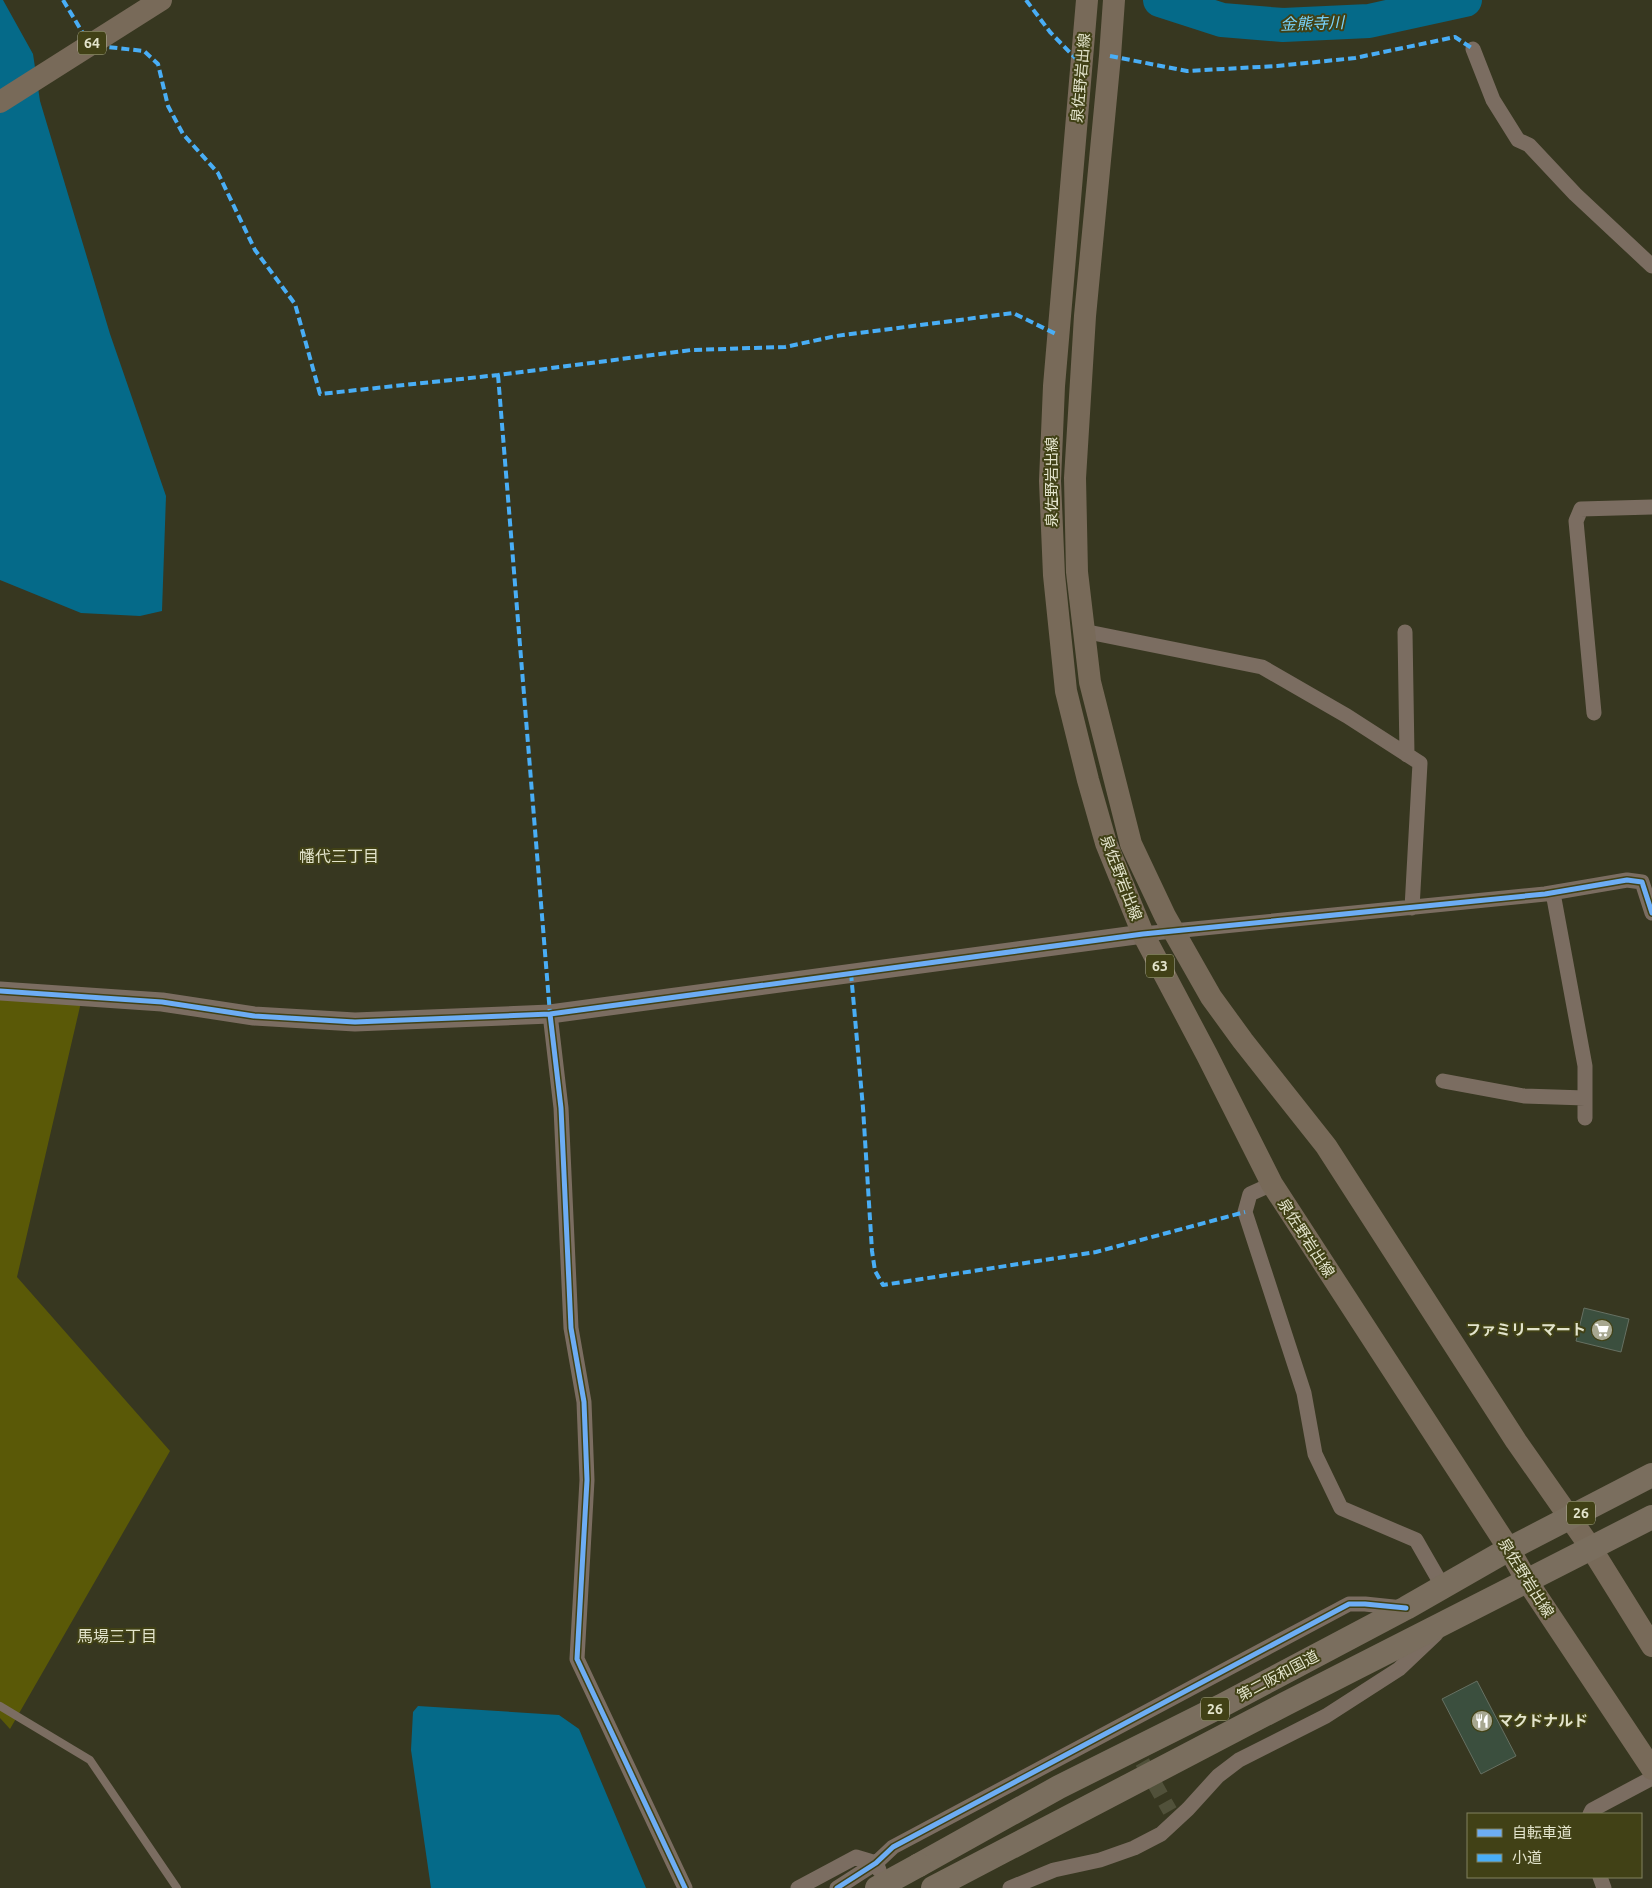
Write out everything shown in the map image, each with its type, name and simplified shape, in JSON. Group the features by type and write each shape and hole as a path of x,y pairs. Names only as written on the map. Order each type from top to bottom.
{"highway":[{"name":"第二阪和国道","path":"877,1888 1059,1787 1222,1706 1443,1588 1509,1550 1652,1475"},
{"name":"第二阪和国道","path":"934,1888 1294,1700 1652,1517"}],"main road":[{"name":"64","path":"0,102 161,0"},
{"name":"泉佐野岩出線","path":"1087,0 1054,386 1050,481 1054,575 1066,691 1085,771 1106,843 1143,934 1272,1184 1509,1550 1527,1581 1652,1768"},
{"name":"泉佐野岩出線","path":"1114,0 1085,316 1075,478 1076,572 1090,682 1132,844 1174,932 1211,997 1243,1041 1326,1146 1516,1441 1591,1548 1652,1646"}],"street":[{"path":"1473,49 1493,100 1518,140 1529,145 1575,194 1652,266"},
{"path":"1594,713 1576,521 1581,509 1652,507"},
{"path":"1083,631 1262,667 1347,716 1420,763 1412,908"},
{"path":"1405,632 1407,755"},
{"path":"0,991 162,1002 254,1016 346,1021 550,1014 1143,934 1412,908 1553,892 1627,880 1642,882 1652,913"},
{"path":"1553,892 1585,1066 1585,1118"},
{"path":"550,1014 561,1108 571,1328 584,1402 587,1480 577,1658 685,1888"},
{"path":"1443,1081 1524,1096 1585,1098"},
{"path":"1272,1184 1250,1194 1245,1212 1304,1393 1315,1454 1341,1508 1416,1540 1443,1588"},
{"path":"843,1885 876,1863 893,1847 1349,1604 1406,1608"},
{"path":"1010,1888 1054,1870 1100,1860 1134,1848 1161,1834 1173,1815 1239,1760 1326,1716 1399,1668 1449,1621"},
{"path":"1120,1726 1131,1742"},
{"path":"1590,1813 1592,1810 1652,1778"},
{"path":"798,1888 856,1857 876,1863 888,1888"}],"lane":[{"path":"0,1706 90,1760 177,1888"}],"shaded area":[{"path":"0,992 82,998 17,1277 170,1451 10,1729 0,1718"}],"water":[{"path":"0,0 3,0 33,54 40,101 110,334 166,496 162,611 140,616 81,613 0,580"},
{"path":"418,1706 559,1715 579,1729 646,1888 431,1888 411,1750 413,1712"}],"building":[{"name":"ファミリーマート","path":"1584,1308 1629,1319 1621,1352 1576,1341"},
{"path":"1477,1681 1516,1756 1481,1774 1442,1699"}],"waterway":[{"name":"金熊寺川","path":"1160,0 1222,20 1283,25 1369,21 1465,0"}],"tunnel":[{"path":"1131,1742 1170,1811"}],"marked path":[{"path":"63,0 90,45 144,51 158,64 168,106 183,134 218,173 255,250 295,304 320,394 498,375 691,350 785,347 836,336 1013,313 1058,335"},
{"path":"1026,0 1050,32 1082,65"},
{"path":"1110,56 1187,71 1277,66 1355,58 1455,37 1473,49"},
{"path":"498,375 550,1014"},
{"path":"851,973 863,1108 872,1251 875,1271 883,1285 1096,1252 1245,1212"}],"cycle path":[{"path":"0,991 162,1002 254,1016 355,1022 550,1014 1143,934 1545,894 1627,880 1642,882 1652,913"},
{"path":"550,1014 561,1108 571,1328 584,1402 587,1480 577,1659 685,1888"},
{"path":"837,1888 876,1863 893,1847 1349,1604 1406,1608"}],"place":[{"name":"ファミリーマート","path":"1602,1330"},
{"name":"マクドナルド","path":"1482,1721"}],"district":[{"name":"幡代三丁目","path":"339,856"},
{"name":"馬場三丁目","path":"117,1636"}]}
